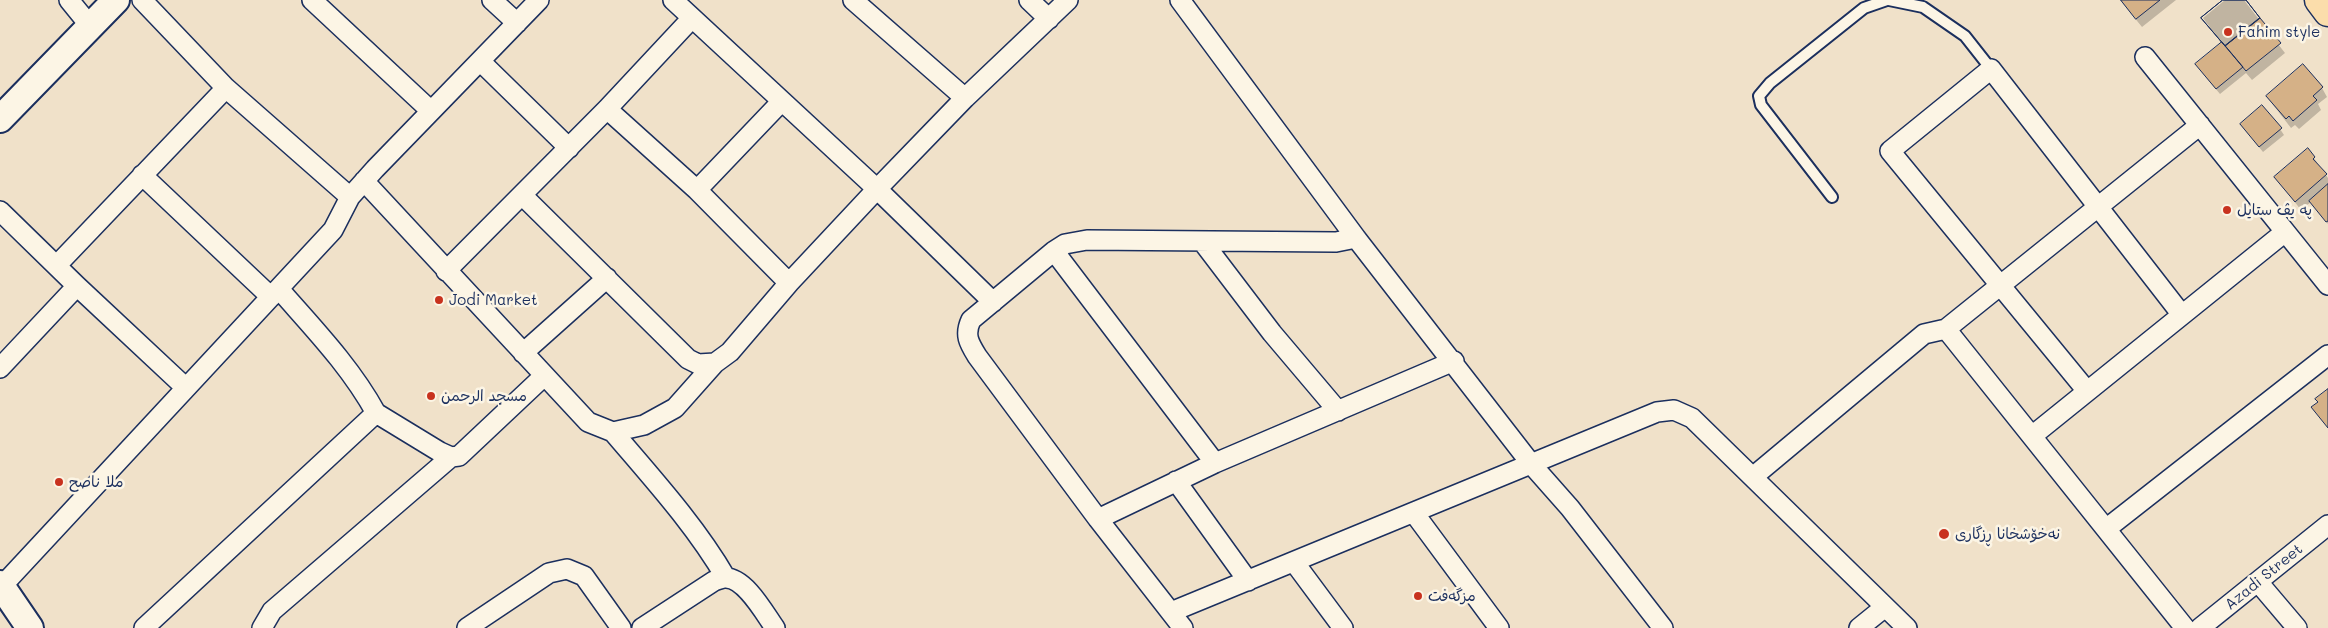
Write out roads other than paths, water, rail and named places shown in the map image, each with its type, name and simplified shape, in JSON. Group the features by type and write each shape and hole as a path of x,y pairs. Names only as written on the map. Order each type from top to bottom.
{"highway":[{"path":"2319,0 2328,12"}],"main road":[{"path":"0,119 116,0"},
{"path":"3,594 30,628"}],"street":[{"path":"69,0 91,27"},
{"path":"142,0 226,88 350,197"},
{"path":"312,0 431,111"},
{"path":"492,0 517,23"},
{"path":"3,594 185,387 333,230 350,197 539,0"},
{"path":"673,0 877,189 993,302"},
{"path":"853,0 965,98"},
{"path":"1029,0 1049,18"},
{"path":"613,432 644,425 675,408 715,363 730,352 789,283 877,189 965,98 1068,0"},
{"path":"1180,0 1356,238 1454,361 1532,465 1570,508 1663,628"},
{"path":"446,271 607,109 692,18"},
{"path":"2145,57 2328,285"},
{"path":"480,61 569,148"},
{"path":"2087,392 1890,151 1991,69 2182,315"},
{"path":"56,265 226,88"},
{"path":"697,190 782,101"},
{"path":"607,109 697,190 789,283"},
{"path":"1754,476 1924,334 1946,329 2200,125"},
{"path":"142,175 275,293 343,363 361,386 376,413 451,457"},
{"path":"364,182 588,422 613,432 674,504 712,554 726,578"},
{"path":"522,195 688,359 698,364 715,363"},
{"path":"0,211 76,286 185,387"},
{"path":"2032,436 2285,232"},
{"path":"1183,628 1098,519 967,340 966,330 972,320 1054,251 1065,244 1087,240 1336,242 1356,238"},
{"path":"1202,241 1272,333 1338,411"},
{"path":"1054,251 1215,463"},
{"path":"523,353 607,278"},
{"path":"0,368 76,286"},
{"path":"1946,329 2186,628"},
{"path":"2106,529 2328,355"},
{"path":"1098,519 1215,463 1454,361"},
{"path":"262,628 272,611 451,457 459,456 467,451 544,376"},
{"path":"1171,612 1532,465 1619,427 1657,412 1674,410 1692,418 1754,476 1907,628"},
{"path":"144,628 376,413"},
{"path":"1176,481 1248,581"},
{"path":"1414,513 1500,628"},
{"name":"Azadi Street","path":"2200,628 2328,525"},
{"path":"1294,562 1343,628"},
{"path":"467,628 549,573 567,569 584,576 621,628"},
{"path":"642,628 714,581 726,578 737,582 750,593 774,628"},
{"path":"2258,582 2297,628"},
{"path":"1859,628 1885,607"}],"lane":[{"path":"1832,197 1761,105 1759,96 1770,83 1864,8 1888,0 1924,7 1965,36 1991,69"}],"place":[{"name":"Fahim style","path":"2228,32"},
{"name":"په يڤ ستايل","path":"2227,210"},
{"name":"Jodi Market","path":"439,300"},
{"name":"مسجد الرحمن","path":"431,396"},
{"name":"ملا ناصح","path":"59,482"},
{"name":"نەخۆشخانا ڕزگاری","path":"1944,534"},
{"name":"مزگەفت","path":"1418,596"}]}
